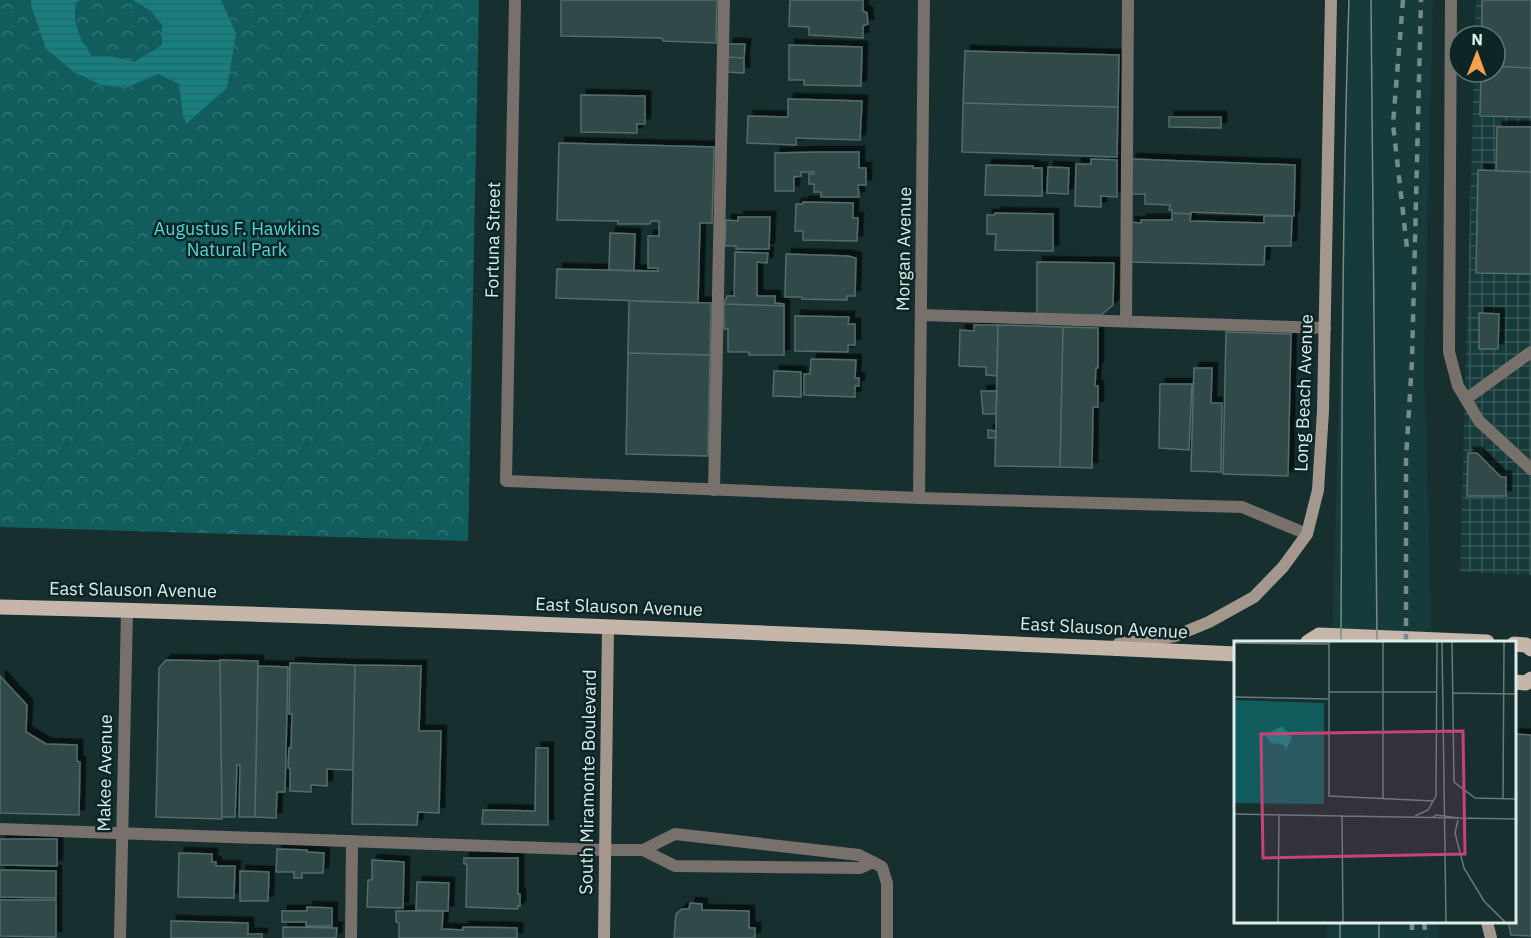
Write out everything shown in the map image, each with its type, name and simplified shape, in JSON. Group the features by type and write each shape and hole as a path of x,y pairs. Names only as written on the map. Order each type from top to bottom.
{"main road":[{"name":"East Slauson Avenue","path":"0,607 231,612 608,626 1234,654"},
{"path":"1310,641 1319,635 1463,641"},
{"path":"1516,644 1526,645 1531,649"},
{"path":"1516,682 1526,683 1531,679"}],"street":[{"name":"Fortuna Street","path":"515,0 506,481 714,490"},
{"path":"724,0 714,490 1242,507 1307,534"},
{"name":"Morgan Avenue","path":"919,498 924,0"},
{"path":"1126,321 1128,0"},
{"name":"Long Beach Avenue","path":"1095,648 1175,636 1209,622 1254,597 1283,567 1307,534 1318,490 1332,0"},
{"path":"1451,0 1449,352 1458,386 1479,421 1531,469"},
{"path":"921,315 1324,328"},
{"path":"1466,399 1531,352"},
{"name":"Makee Avenue","path":"120,938 127,610"},
{"name":"South Miramonte Boulevard","path":"604,938 608,626"},
{"path":"0,829 643,850 675,866 860,868 873,862"},
{"path":"643,850 675,834 859,855 882,867 887,883 887,938"},
{"path":"351,938 352,841"},
{"path":"1487,923 1491,938"}],"shaded area":[{"path":"31,0 80,0 76,3 76,25 92,56 110,56 134,62 162,45 162,25 151,11 133,0 221,0 236,33 227,88 186,124 179,84 158,74 125,88 101,85 74,72 46,49"},
{"path":"1350,0 1433,0 1424,360 1432,641 1332,641"},
{"path":"1476,0 1531,0 1531,575 1460,572 1474,84 1507,84 1507,24 1475,24"},
{"path":"1327,923 1439,923 1439,938 1327,938"}],"green space":[{"name":"Augustus F. Hawkins Natural Park","path":"0,0 479,0 468,541 0,527"}],"building":[{"path":"561,0 717,0 716,43 663,41 662,38 561,36"},
{"path":"790,0 863,0 863,11 867,13 868,24 863,26 863,38 809,35 809,27 789,26"},
{"path":"1482,0 1531,0 1531,68 1507,67 1507,24 1482,24"},
{"path":"728,44 745,44 744,58 728,57"},
{"path":"789,45 862,47 861,86 804,85 804,80 789,80"},
{"path":"965,51 1119,55 1118,107 963,103"},
{"path":"728,57 744,58 744,73 727,72"},
{"path":"1507,67 1531,68 1531,117 1480,116 1481,84 1507,84"},
{"path":"581,95 645,96 645,124 637,124 637,133 581,132"},
{"path":"788,99 862,101 860,140 796,138 796,145 747,143 748,116 788,117"},
{"path":"963,103 1118,107 1117,157 962,152"},
{"path":"1169,117 1221,117 1221,128 1169,127"},
{"path":"1497,127 1531,127 1531,172 1496,171"},
{"path":"559,143 714,147 712,223 700,223 698,303 556,298 557,269 658,271 658,268 648,268 648,236 659,236 659,221 651,221 650,224 618,224 618,221 557,220"},
{"path":"859,152 859,168 866,168 866,185 858,185 859,197 821,197 821,192 814,192 814,184 809,184 809,174 814,174 814,172 801,172 801,176 794,177 794,191 775,191 775,153"},
{"path":"1091,159 1117,160 1117,197 1101,196 1101,207 1075,206 1076,164 1091,164"},
{"path":"1131,159 1295,165 1294,216 1172,213 1172,210 1169,210 1170,205 1145,204 1145,194 1130,194"},
{"path":"986,165 1042,168 1042,196 985,195"},
{"path":"1048,167 1069,168 1068,194 1047,193"},
{"path":"1478,170 1531,172 1531,274 1476,273"},
{"path":"803,202 853,203 853,218 858,218 857,241 803,240 803,231 795,231 796,204 803,204"},
{"path":"995,213 1053,214 1053,251 995,250 996,234 987,234 987,215"},
{"path":"1172,213 1191,214 1190,221 1264,223 1264,216 1292,216 1291,246 1265,246 1264,265 1129,262 1130,222 1172,220"},
{"path":"738,217 770,217 769,249 736,249 736,246 725,246 726,220 738,221"},
{"path":"610,233 635,234 634,271 609,270"},
{"path":"735,252 768,253 767,263 757,262 757,296 775,296 775,303 784,304 784,306 724,304 727,296 734,296"},
{"path":"786,254 856,258 855,296 847,296 847,300 785,297"},
{"path":"1037,262 1114,263 1113,305 1101,315 1037,314"},
{"path":"629,301 711,303 710,355 628,353"},
{"path":"724,304 784,306 784,355 749,355 749,352 728,352 728,329 724,329"},
{"path":"1479,313 1499,314 1498,349 1479,349"},
{"path":"795,316 849,317 848,324 855,324 855,345 848,345 848,352 795,351"},
{"path":"974,325 998,325 997,376 986,375 986,367 959,366 960,330 974,331"},
{"path":"998,325 1063,327 1060,467 995,466"},
{"path":"1063,327 1098,328 1098,368 1096,368 1095,386 1098,386 1098,407 1093,407 1092,468 1060,467"},
{"path":"1226,332 1291,334 1288,476 1223,474"},
{"path":"628,353 710,355 708,456 626,454"},
{"path":"811,359 856,360 855,378 859,378 859,386 855,386 855,397 804,395 804,374 810,374"},
{"path":"1194,368 1212,368 1211,403 1222,403 1221,472 1191,471"},
{"path":"774,371 801,372 801,397 773,396"},
{"path":"1160,384 1192,384 1189,450 1159,448"},
{"path":"981,391 997,391 996,414 983,414"},
{"path":"988,430 996,431 996,438 988,438"},
{"path":"1468,453 1477,453 1501,477 1506,477 1506,496 1467,496"},
{"path":"166,660 220,661 222,819 156,817 159,668"},
{"path":"220,660 258,661 255,817 239,817 240,765 237,765 235,817 222,817"},
{"path":"290,663 355,665 353,770 327,769 327,786 311,785 311,792 290,791 290,768 288,768 292,714 289,714"},
{"path":"355,665 421,666 419,731 441,731 439,813 418,812 417,825 352,824"},
{"path":"258,666 288,667 285,792 277,792 276,818 255,817"},
{"path":"0,676 27,705 26,732 46,744 77,745 77,761 80,762 79,815 0,813"},
{"path":"1516,734 1531,735 1531,936 1511,935 1508,923 1516,923"},
{"path":"536,748 548,748 548,825 482,824 483,810 535,811"},
{"path":"0,839 57,839 57,866 0,865"},
{"path":"277,849 324,853 323,873 302,873 302,878 294,878 294,872 276,872"},
{"path":"179,853 212,854 212,862 216,862 216,866 235,866 234,898 178,897"},
{"path":"464,858 518,858 520,906 518,909 466,907 467,864 464,864"},
{"path":"372,860 404,862 403,908 367,907 368,880 372,880"},
{"path":"0,870 56,871 56,898 0,897"},
{"path":"240,871 269,872 268,901 240,901"},
{"path":"417,882 449,883 448,911 416,910"},
{"path":"0,900 56,900 56,937 0,936"},
{"path":"690,903 702,904 702,910 749,911 749,928 755,928 755,938 674,938 676,914 682,909 689,909"},
{"path":"307,907 332,908 332,926 306,926 306,922 282,922 282,911 307,911"},
{"path":"396,911 443,911 442,929 517,928 517,938 399,938"},
{"path":"171,921 248,923 248,934 262,934 262,938 171,938"},
{"path":"283,927 337,928 336,938 283,938"}],"tram line":[{"path":"1341,641 1342,401 1349,0"},
{"path":"1371,0 1377,641"},
{"path":"1340,923 1340,938"},
{"path":"1379,923 1379,938"}],"railway":[{"path":"1403,0 1393,124 1407,248"},
{"path":"1406,641 1406,458 1412,361 1421,0"},
{"path":"1412,923 1412,938"},
{"path":"1424,923 1426,938"}]}
